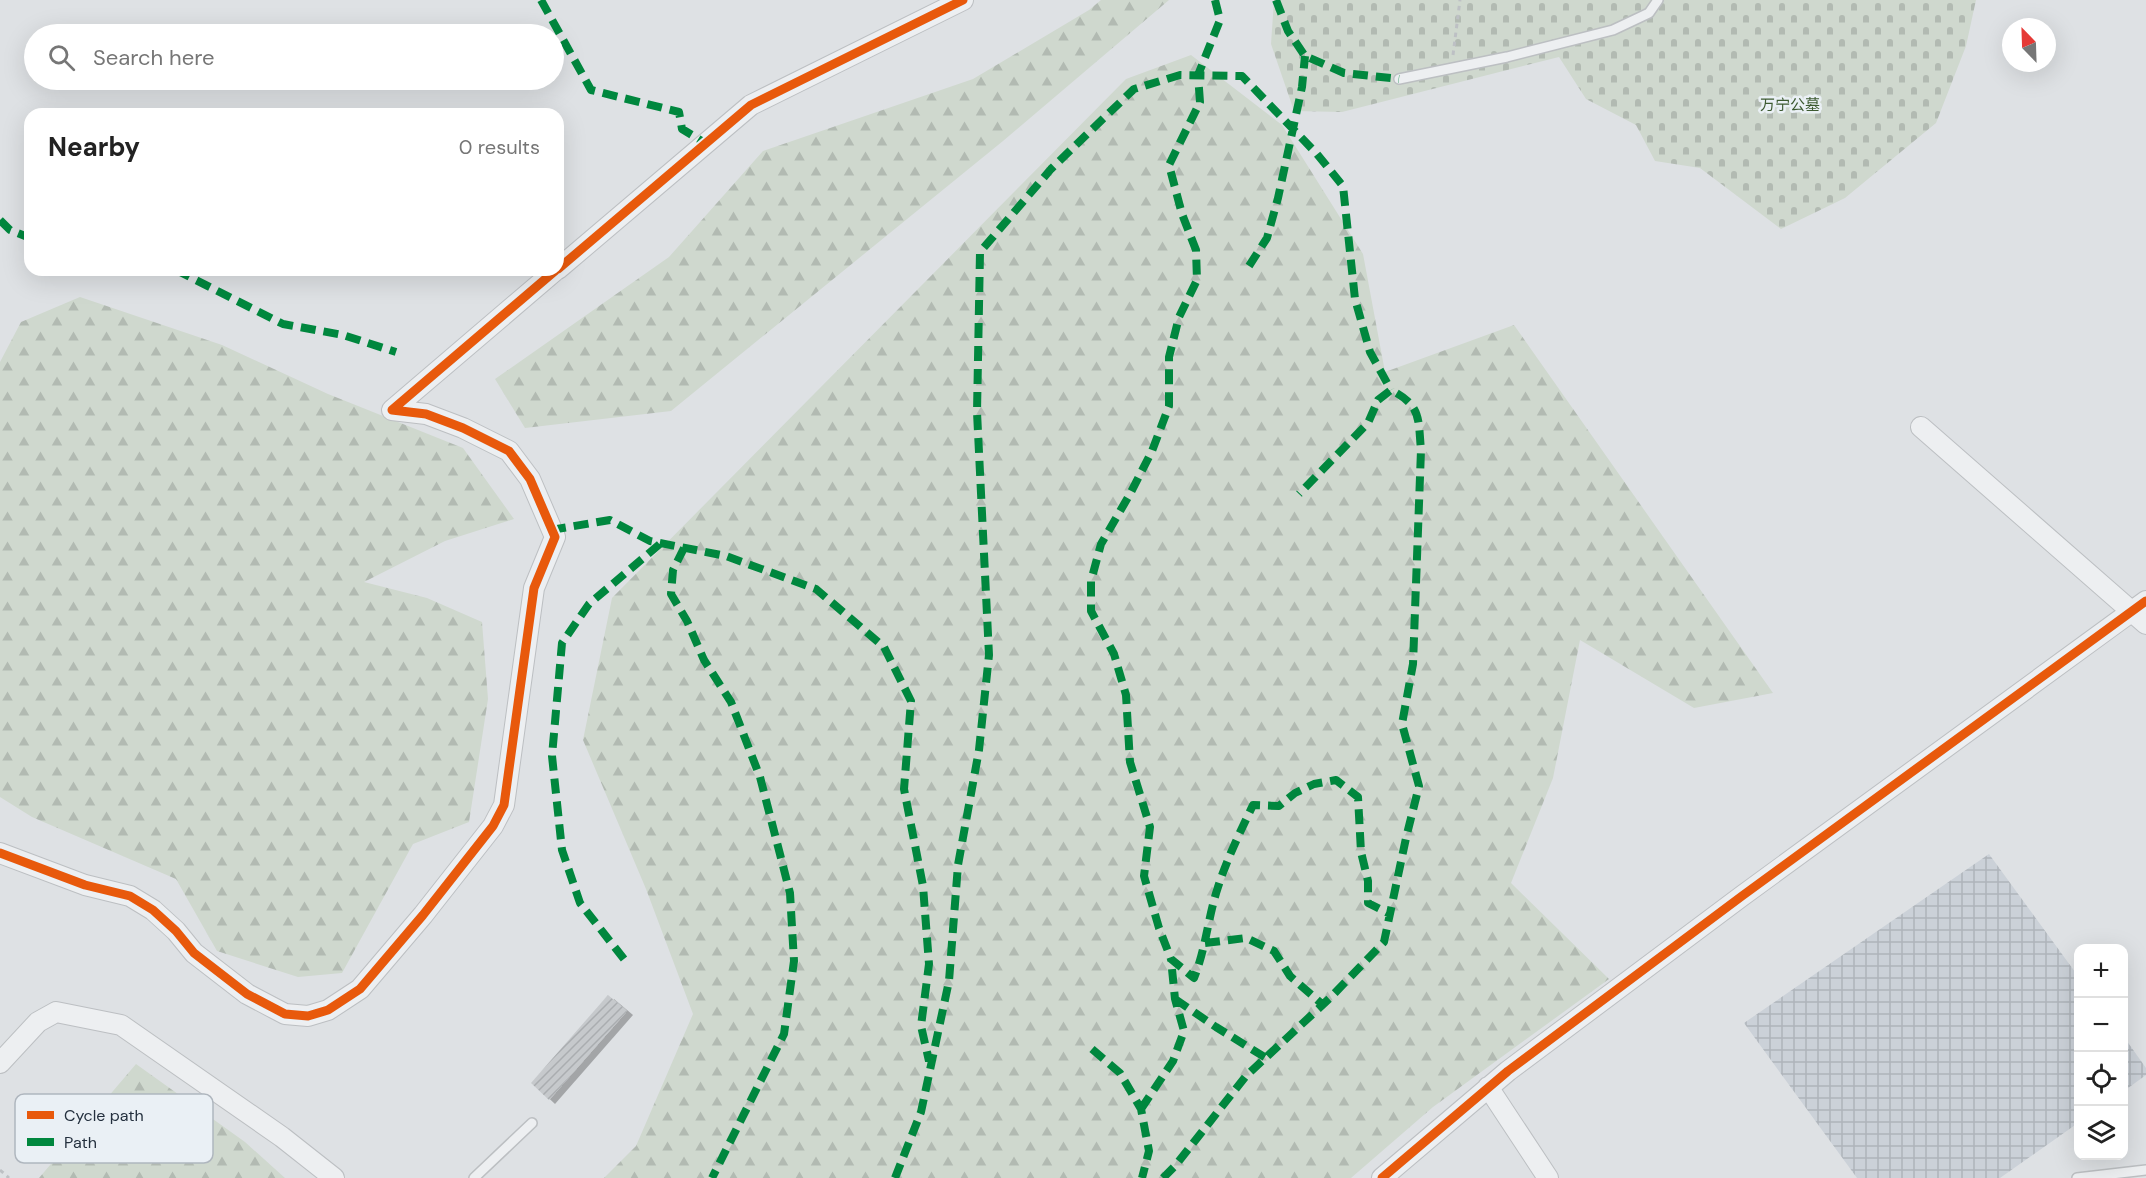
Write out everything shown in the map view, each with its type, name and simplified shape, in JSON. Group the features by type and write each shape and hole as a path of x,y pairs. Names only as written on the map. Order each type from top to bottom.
{"street":[{"path":"564,263 751,105 963,0"},
{"path":"0,853 85,885 130,896 153,910 176,931 194,953 247,994 285,1014 308,1016 328,1010 360,989 423,915 493,826 504,805 534,588 555,537 530,479 509,451 463,428 426,414 392,410 549,276"},
{"path":"1382,1178 1488,1087 1742,896 2141,612 1921,428"},
{"path":"0,1064 38,1022 56,1012 122,1025 282,1137 334,1178"},
{"path":"1488,1087 1548,1178"}],"lane":[{"path":"1399,79 1507,57 1613,30 1650,13 1658,0"},
{"path":"474,1178 532,1123"},
{"path":"2078,1178 2146,1170"}],"path":[{"path":"1450,69 1460,0"},
{"path":"0,1170 9,1178"}],"shaded area":[{"path":"1989,854 2074,971 2074,1126 2000,1178 1857,1178 1744,1023"},
{"path":"2128,1043 2146,1068 2146,1075 2128,1088"}],"green space":[{"path":"1101,0 1169,0 1003,141 671,411 525,428 495,379 669,257 763,151 973,79 1089,10"},
{"name":"万宁公墓","path":"1274,0 1976,0 1966,46 1936,123 1845,198 1781,229 1700,168 1655,161 1636,125 1586,99 1559,57 1342,112 1294,111 1271,44"},
{"path":"1191,55 1282,125 1363,254 1385,372 1514,325 1773,693 1694,708 1580,640 1553,778 1511,883 1609,979 1433,1107 1351,1178 604,1178 636,1146 693,1014 646,889 583,740 612,598 1126,79"},
{"path":"80,297 222,345 328,394 463,448 514,519 445,541 364,582 427,598 482,622 488,699 469,822 413,844 342,973 298,977 217,951 176,879 32,817 0,797 0,362 21,322"},
{"path":"136,1064 178,1094 110,1094"},
{"path":"213,1119 245,1142 285,1178 39,1178 52,1163 213,1163"}],"building":[{"path":"608,995 627,1011 549,1100 531,1083"}],"marked path":[{"path":"541,0 554,24"},
{"path":"1215,0 1220,20 1198,75 1200,102 1169,165 1182,214 1196,250 1197,280 1179,317 1169,357 1169,406 1152,451 1101,544 1091,581 1091,611 1114,654 1126,695 1130,762 1150,827 1144,876 1159,928 1171,959 1194,978 1222,877 1253,805 1279,806 1295,793 1314,784 1336,780 1358,797 1361,852 1368,881 1368,903 1390,914"},
{"path":"1276,0 1288,31 1305,56 1344,73 1399,79"},
{"path":"564,41 591,90 679,112 682,129 705,143"},
{"path":"1249,266 1267,238 1278,198 1302,87 1305,56"},
{"path":"895,1178 921,1112 949,981 958,865 979,750 989,655 977,412 980,252 1051,169 1134,89 1180,75 1242,76 1317,154 1343,186 1355,299 1370,352 1391,390"},
{"path":"0,220 10,230 24,236"},
{"path":"188,276 283,324 343,335 396,352"},
{"path":"1163,1178 1246,1076 1331,997 1384,942 1419,786 1402,724 1413,664 1421,450 1418,422 1413,408 1391,390 1378,400 1368,423 1299,494"},
{"path":"551,530 610,520 650,541 726,556 816,589 884,647 911,701 904,789 923,886 929,964 921,1026 929,1061"},
{"path":"624,959 580,903 562,850 552,756 562,643 589,604 661,543"},
{"path":"684,548 673,570 671,594 687,621 704,660 731,702 760,777 790,893 794,961 784,1034 712,1178"},
{"path":"1205,943 1246,938 1274,951 1290,976 1323,1005"},
{"path":"1141,1109 1173,1061 1184,1031 1175,999 1171,959"},
{"path":"1175,999 1266,1058"},
{"path":"1092,1049 1120,1073 1141,1109 1149,1151 1142,1178"}],"cycle path":[{"path":"564,264 751,105 963,0"},
{"path":"0,853 85,885 130,896 153,910 176,931 194,953 247,994 285,1014 308,1016 328,1010 360,989 423,915 493,826 504,805 534,588 555,537 530,479 509,451 463,428 426,414 392,410 549,276"},
{"path":"1382,1178 1508,1071 1742,896 2146,601"}]}
